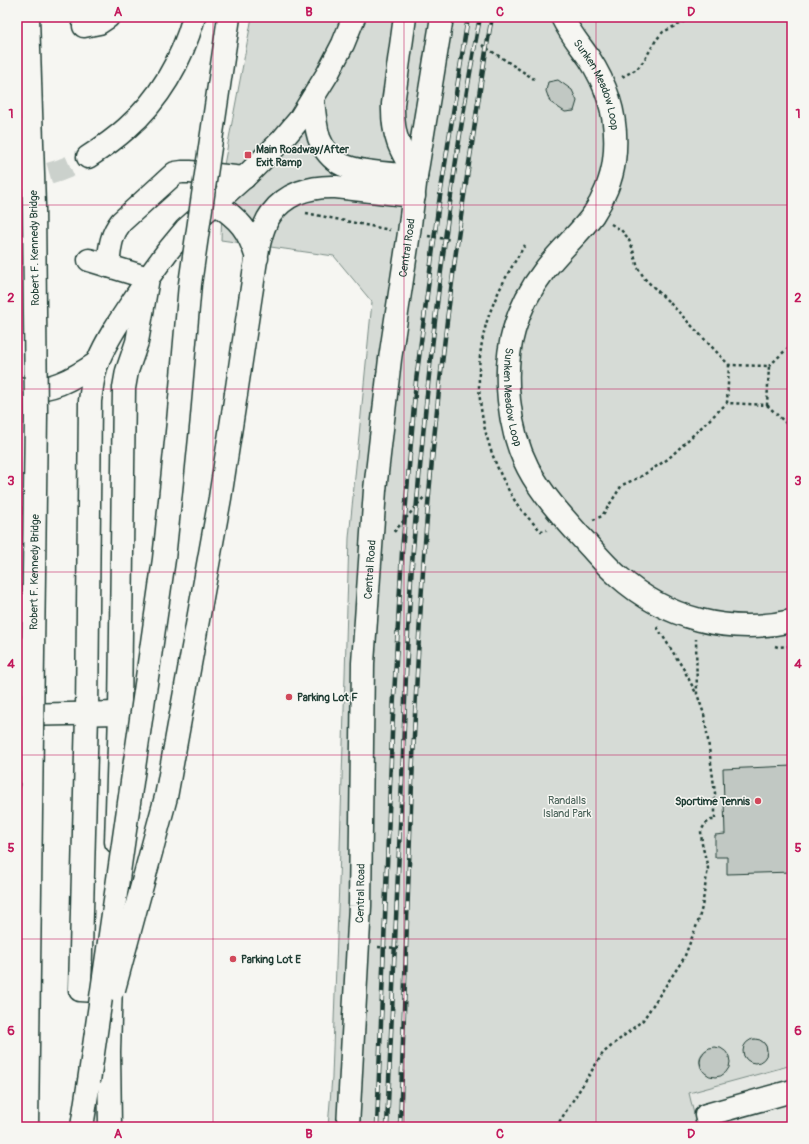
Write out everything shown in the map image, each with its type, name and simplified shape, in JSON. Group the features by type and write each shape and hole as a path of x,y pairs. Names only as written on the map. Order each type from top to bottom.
{"main road":[{"name":"Robert F. Kennedy Bridge","path":"27,1127 36,488 34,206 28,17"},
{"path":"84,26 99,22 108,17"},
{"path":"88,157 128,128 155,97 176,65 194,17"},
{"path":"82,1127 164,559 190,284 228,17"},
{"path":"111,992 80,990 87,714 90,400 92,380 98,362 113,333 148,278 167,252 186,229 244,178 282,140 299,120 343,44 354,17"},
{"path":"405,17 393,104 394,127 396,140 415,186"},
{"name":"Central Road","path":"348,1127 360,906 363,663 375,490 390,359 415,186 442,17"},
{"name":"Sunken Meadow Loop","path":"562,17 599,75 611,102 615,121 614,163 608,183 593,214 543,271 518,316 513,333 508,374 508,396 515,436 520,451 528,469 548,498 616,575 645,597 685,616 711,623 735,626 754,626 792,622"},
{"path":"313,98 319,139 326,151 334,159 342,165 353,169 415,186"},
{"path":"148,278 98,263 120,222 175,173 190,172 244,178"},
{"path":"89,1081 166,797 220,498 257,258 263,230 271,213 286,199 301,191 323,186 415,186"},
{"path":"215,204 227,212 248,233 257,258"},
{"path":"110,1127 109,1052 120,713 124,388 127,371 137,342 148,278"},
{"path":"17,388 33,390 58,385 79,375 98,362"},
{"path":"17,715 120,713"},
{"path":"709,1127 706,1115 792,1091"}],"path":[{"path":"617,79 637,69 663,32 693,17"},
{"path":"482,45 534,79"},
{"path":"300,211 451,240"},
{"path":"593,214 621,230 628,238 638,268 645,279 729,365 769,366"},
{"path":"767,404 769,366 792,344"},
{"path":"728,403 729,365"},
{"path":"590,522 602,516 622,485 640,477 668,459 728,403 767,404 792,429"},
{"path":"390,535 425,496"},
{"path":"556,1127 603,1053 643,1020 684,958 698,922 702,907 708,868 702,844 701,831 705,824 711,820 715,820 715,793 704,714 697,694 683,668 653,621"},
{"path":"696,632 697,694"},
{"path":"377,947 401,948"}],"shaded area":[{"path":"792,980 792,1127 617,1127 644,1090"}],"green space":[{"name":"Randalls Island Park","path":"252,17 792,17 792,1065 689,1093 697,1127 328,1127 332,1077 339,882 349,538 372,302 334,256 221,240 223,170","holes":["752,1039 756,1039 764,1043 766,1046 767,1053 760,1061 749,1061 743,1052 746,1044","713,1047 721,1049 729,1058 727,1069 723,1073 716,1076 708,1075 701,1067 700,1063 701,1055"]}],"building":[{"path":"558,80 572,90 577,101 574,111 565,112 550,102 546,91 548,82"},
{"name":"Sportime Tennis","path":"792,766 792,872 727,874 727,857 715,857 715,835 725,834 723,769"},
{"path":"755,1039 763,1043 767,1051 763,1059 755,1063 747,1059 743,1051 747,1043"},
{"path":"715,1047 721,1048 729,1056 729,1068 721,1076 715,1077 709,1076 701,1068 700,1062 701,1056 709,1048"}],"tunnel":[{"path":"17,180 54,172 71,166 88,157"}],"railway":[{"path":"377,1127 392,733 402,552 416,381 438,209 468,17"},
{"path":"387,1127 408,636 419,483 439,283 468,83 480,17"},
{"path":"400,1127 416,699 428,504 450,298 486,49 492,17"}],"place":[{"name":"Main Roadway/After Exit Ramp","path":"248,155"},
{"name":"Parking Lot F","path":"289,697"},
{"name":"Sportime Tennis","path":"758,801"},
{"name":"Parking Lot E","path":"233,959"}]}
